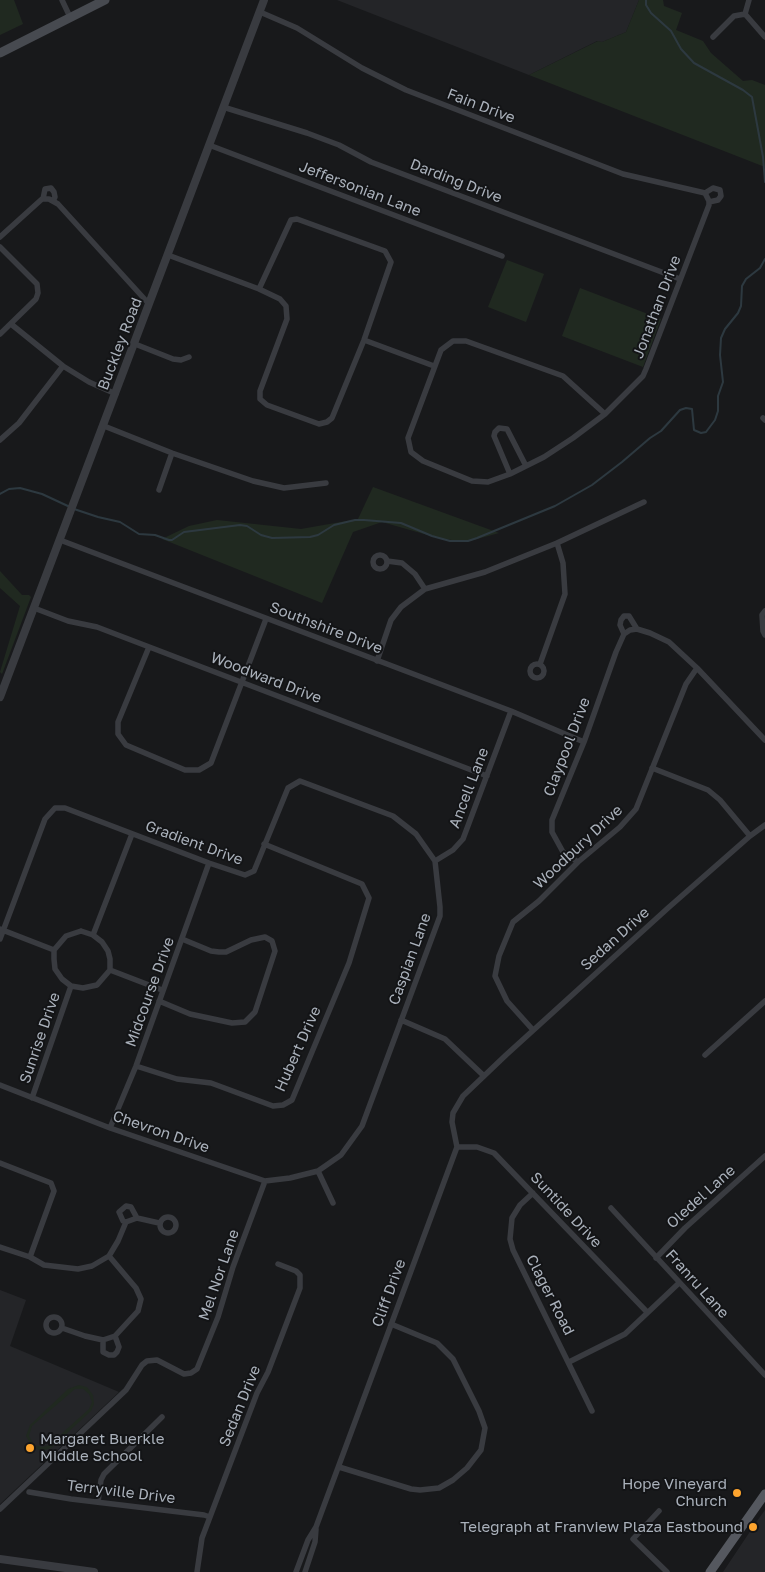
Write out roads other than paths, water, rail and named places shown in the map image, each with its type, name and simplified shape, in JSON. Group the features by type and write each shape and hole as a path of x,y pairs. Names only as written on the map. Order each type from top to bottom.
{"main road":[{"path":"0,53 105,0"},
{"path":"710,1572 765,1494"}],"street":[{"path":"62,0 70,17"},
{"name":"Buckley Road","path":"0,697 264,0"},
{"path":"745,14 749,0"},
{"name":"Fain Drive","path":"260,12 297,28 362,68 406,90 623,174 705,193"},
{"path":"713,36 734,16 745,14"},
{"path":"745,14 765,37"},
{"name":"Darding Drive","path":"223,107 339,145 371,162 680,279"},
{"name":"Jeffersonian Lane","path":"209,145 502,256"},
{"name":"Jonathan Drive","path":"604,414 562,376 466,341 453,341 441,350 408,438 411,452 423,462 472,481 488,482 510,474 559,448 604,414 643,376 710,202 718,200 721,196 720,190 712,188 705,193"},
{"path":"705,193 710,202"},
{"path":"0,237 48,199 58,204 149,304"},
{"path":"168,255 259,289 280,300 286,306 287,319 260,391 260,399 266,405 319,424 327,422 332,418 364,340 391,262 385,251 297,219 291,220 259,289"},
{"path":"0,247 37,284 38,293 36,299 0,334"},
{"path":"11,324 63,366 89,382 116,394"},
{"path":"364,340 434,366"},
{"path":"134,344 173,359 181,360 189,357"},
{"path":"0,440 19,423 63,366"},
{"path":"104,426 172,453 253,481 284,488 326,482"},
{"path":"510,474 494,436 499,428 507,429 526,466"},
{"path":"159,490 172,453"},
{"path":"377,661 391,620 401,607 425,589 485,572 557,543 644,502"},
{"name":"Southshire Drive","path":"60,540 511,711 584,742"},
{"path":"540,664 565,594 563,563 557,543"},
{"path":"387,561 402,563 415,574 425,589"},
{"name":"Woodward Drive","path":"34,608 68,621 97,627 487,776"},
{"path":"765,611 762,615 765,635"},
{"name":"Claypool Drive","path":"578,862 563,852 552,832 551,826 624,634 620,625 624,616 630,616 637,629 669,642 697,668 765,740"},
{"path":"149,647 118,722 118,734 126,745 185,770 199,770 211,762 266,619"},
{"path":"624,634 630,630 637,629"},
{"name":"Woodbury Drive","path":"533,1030 507,1001 495,976 497,962 513,922 620,826 636,809 686,684 697,668"},
{"name":"Ancell Lane","path":"435,861 453,850 463,839 511,711"},
{"path":"652,768 708,790 720,800 750,836"},
{"name":"Caspian Lane","path":"300,781 393,816 416,834 435,861 440,907 440,916 362,1126 341,1155 318,1171"},
{"name":"Gradient Drive","path":"1,930 45,819 55,808 65,808 245,875 254,871 288,788 300,781"},
{"name":"Sedan Drive","path":"484,1076 750,836 765,825"},
{"path":"93,935 132,834"},
{"name":"Hubert Drive","path":"136,1066 177,1079 211,1083 273,1106 283,1105 292,1100 350,963 368,898 362,884 264,844"},
{"name":"Midcourse Drive","path":"110,1128 136,1066 209,863"},
{"path":"0,939 1,930 54,950"},
{"path":"81,932 93,935 102,942 108,951 110,970 97,985 83,988 71,986 62,979 55,969 54,950 66,936 81,932"},
{"path":"159,1001 190,1014 232,1024 245,1022 255,1012 276,951 272,941 265,937 251,940 226,952 211,952 182,938"},
{"path":"110,970 162,990"},
{"name":"Sunrise Drive","path":"32,1098 71,986"},
{"path":"705,1056 765,1001"},
{"path":"401,1020 445,1039 484,1076 463,1096 453,1113 453,1132 457,1147"},
{"name":"Chevron Drive","path":"0,1085 110,1128 265,1181 290,1178 318,1171"},
{"name":"Suntide Drive","path":"457,1147 477,1147 494,1152 647,1312"},
{"name":"Cliff Drive","path":"296,1572 339,1467 390,1324 457,1147"},
{"name":"Oledel Lane","path":"656,1258 684,1228 765,1156"},
{"path":"0,1163 51,1184 54,1191 30,1257"},
{"path":"318,1171 333,1203"},
{"name":"Mel Nor Lane","path":"0,1508 126,1390 142,1365 148,1361 157,1360 184,1374 191,1373 197,1369 265,1181"},
{"name":"Clager Road","path":"533,1193 520,1205 512,1218 510,1239 513,1250 592,1411"},
{"path":"126,1222 123,1221 119,1212 126,1206 131,1207 136,1218"},
{"name":"Franru Lane","path":"611,1208 765,1375"},
{"path":"0,1247 30,1257 44,1265 78,1269 92,1266 109,1256 126,1222 136,1218 159,1223"},
{"path":"62,1328 103,1340 115,1336 138,1311 140,1300 136,1288 109,1256"},
{"name":"Sedan Drive","path":"197,1572 200,1546 210,1517 257,1393 268,1372 300,1288 300,1276 296,1271 278,1264"},
{"path":"569,1362 624,1334 679,1283"},
{"path":"339,1467 396,1486 420,1490 439,1488 453,1480 467,1468 481,1450 485,1428 479,1411 453,1359 437,1343 390,1324"},
{"path":"103,1340 103,1352 114,1355 119,1347 115,1336"},
{"path":"98,1502 101,1480 104,1474 162,1417"},
{"name":"Terryville Drive","path":"29,1492 210,1517"},
{"path":"660,1511 634,1539 667,1572"},
{"name":"Cliff Drive","path":"305,1572 315,1542 316,1526"},
{"path":"0,1560 94,1572"}],"waterway":[{"path":"646,0 646,5 651,13 671,31 681,49 694,63 752,97 763,157 765,182"},
{"path":"74,509 120,522 139,534 155,535 169,540 184,532 240,525 247,526 261,535 272,538 310,537 318,535 334,525 355,520 401,523 432,536 450,541 468,541 477,538 555,506 592,485 661,431 680,410 692,409 694,430 701,433 706,432 715,420 718,411 718,396 723,382 720,355 721,338 741,306 742,286 746,279 760,268 765,259"},
{"path":"0,494 9,489 20,488 42,494 70,507"}],"place":[{"name":"Margaret Buerkle Middle School","path":"30,1448"},
{"name":"Hope Vineyard Church","path":"737,1493"},
{"name":"Telegraph at Franview Plaza Eastbound","path":"753,1527"}]}
